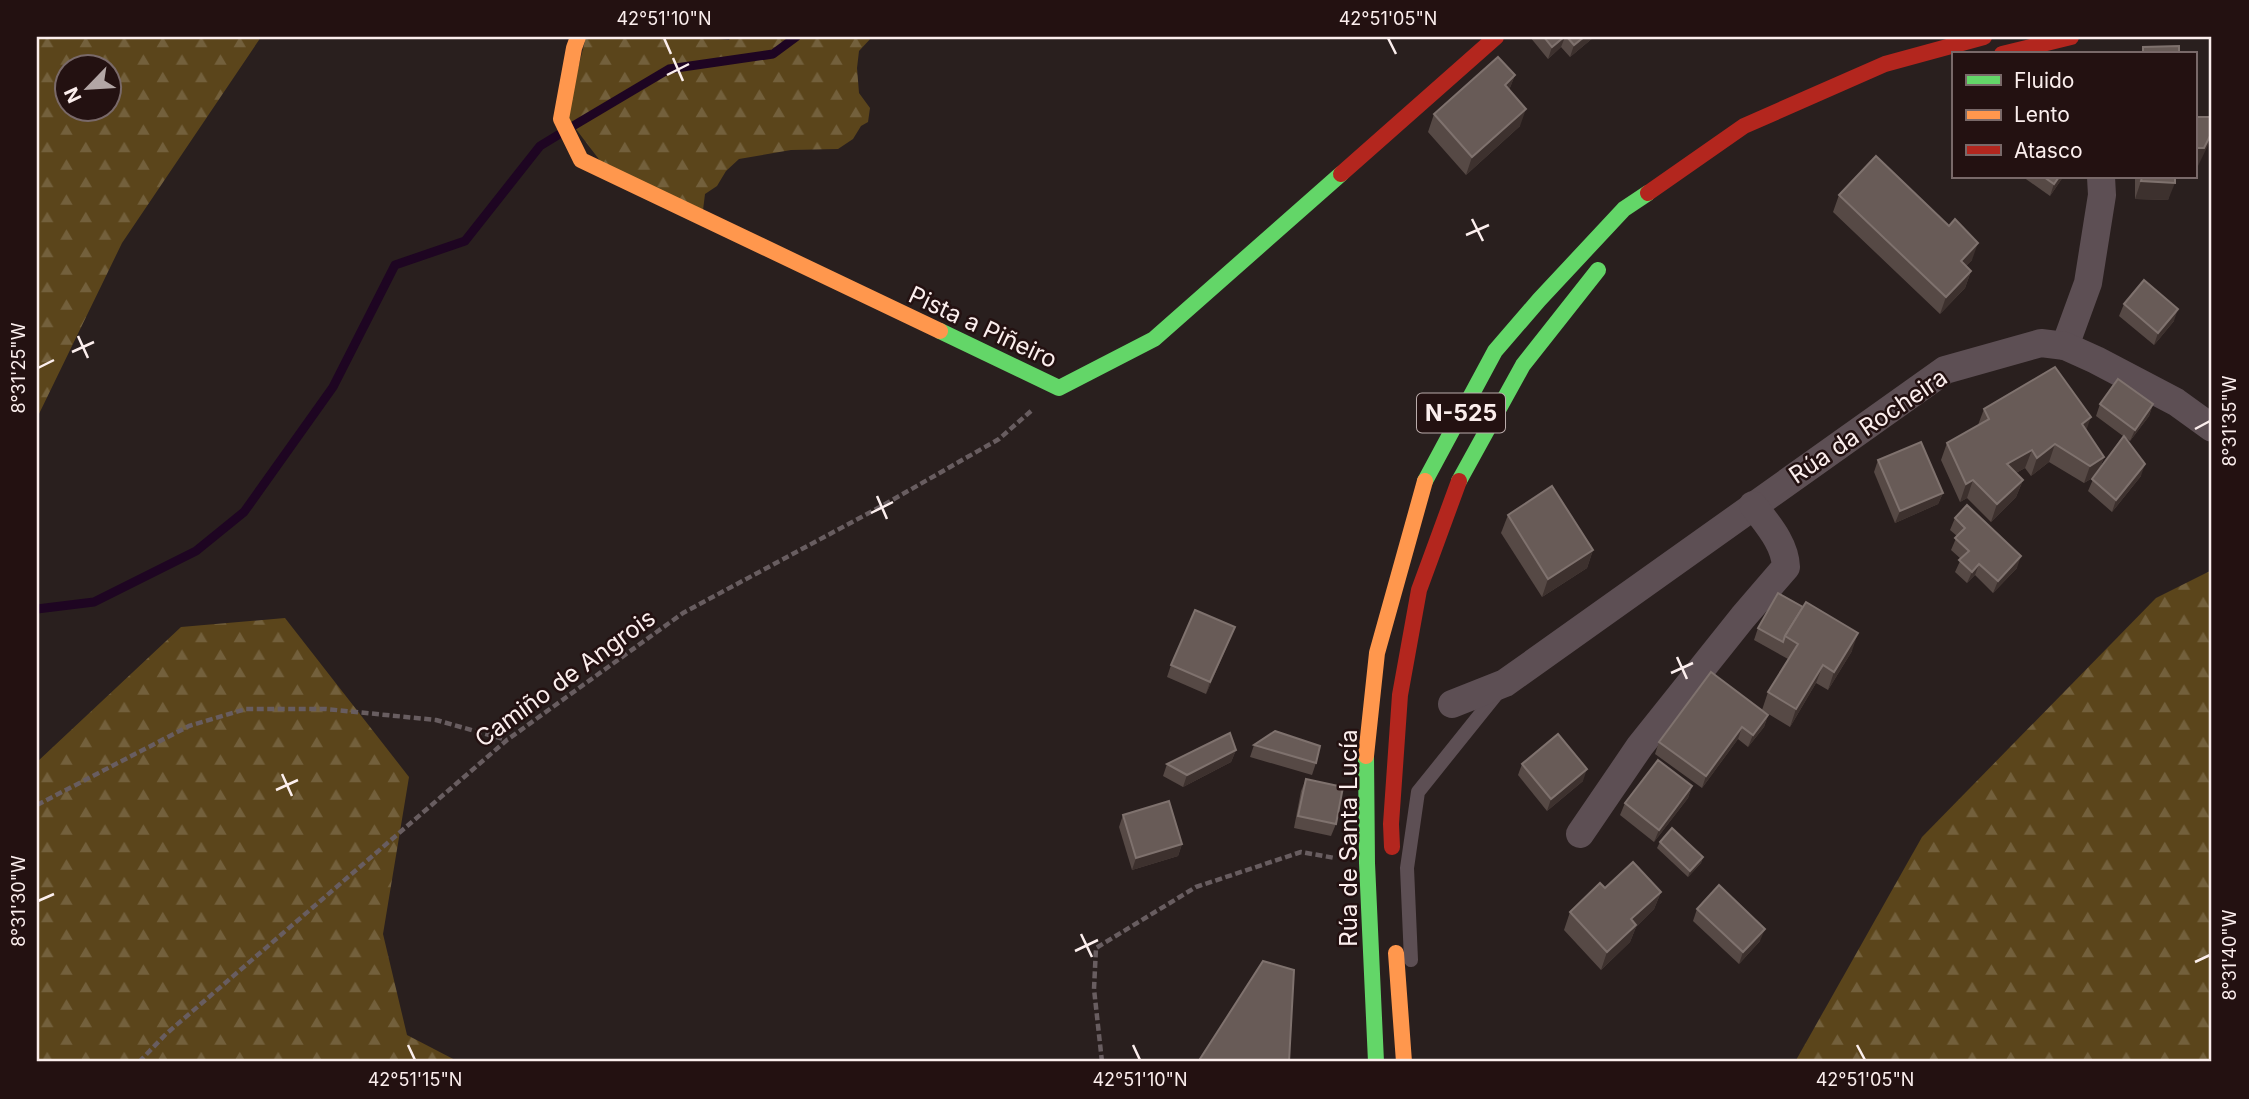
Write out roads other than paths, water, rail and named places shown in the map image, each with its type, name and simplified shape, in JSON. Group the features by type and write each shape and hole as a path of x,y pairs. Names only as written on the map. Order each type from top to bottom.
{"main road":[{"name":"Pista a Piñeiro","path":"578,37 561,119 581,160 1059,388 1154,339 1496,37"},
{"name":"Rúa de Santa Lucía","path":"1376,1062 1367,863 1366,759 1377,653 1426,480 1495,351 1625,209 1744,126 1885,64 1984,37"},
{"path":"2010,52 2071,37"},
{"name":"Rúa de Santa Lucía","path":"1404,1062 1395,938 1391,824 1400,695 1419,590 1462,473 1516,377 1604,262"}],"street":[{"path":"2101,178 2102,194 2088,283 2065,346 2176,402 2212,428"},
{"name":"Rúa da Rocheira","path":"1452,704 1505,683 1945,370 2041,344 2065,346"},
{"path":"1580,834 1640,746 1742,617 1786,567 1786,556 1777,538 1753,505"}],"lane":[{"path":"1413,980 1407,869 1418,792 1505,683"}],"waterway":[{"path":"573,126 669,69 773,54 796,37"},
{"path":"37,609 94,602 196,551 244,512 333,387 395,265 465,241 540,146 558,135"}]}
